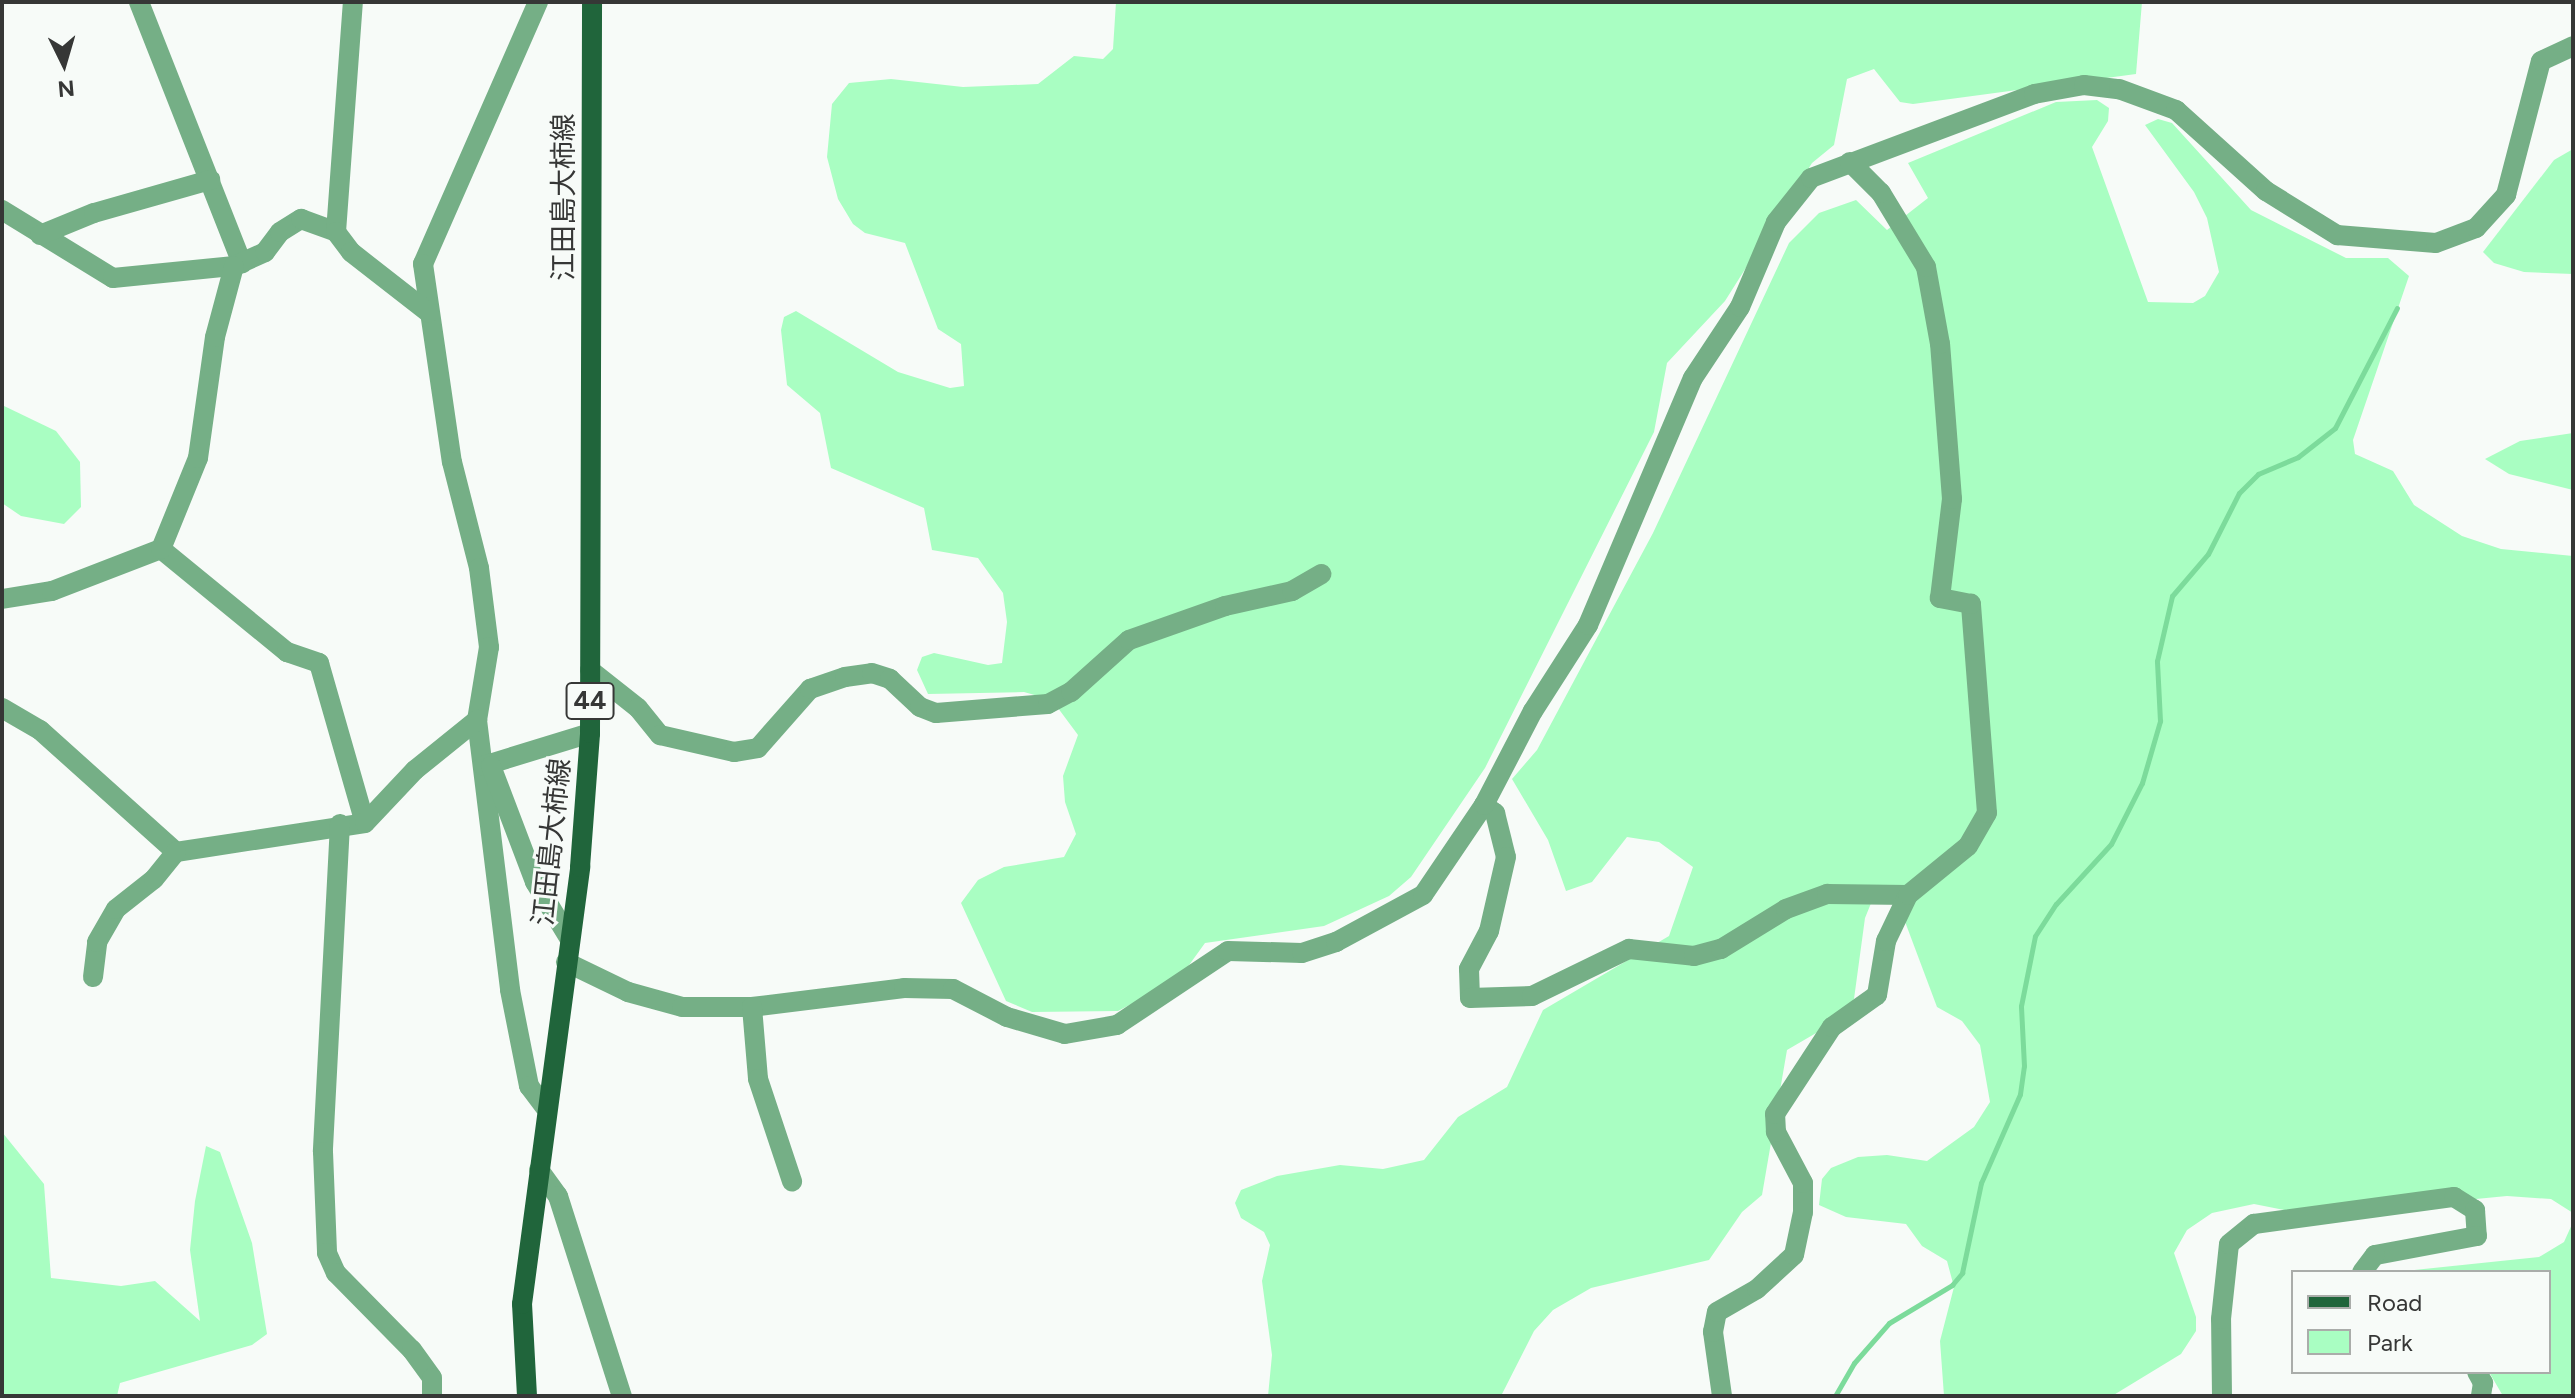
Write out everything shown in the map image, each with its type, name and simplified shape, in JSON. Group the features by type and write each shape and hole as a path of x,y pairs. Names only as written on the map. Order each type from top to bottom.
{"main road":[{"name":"江田島大柿線","path":"527,1396 522,1304 569,938 590,733 592,2"}],"street":[{"path":"2,599 52,591 161,549 198,458 215,337 238,264 210,180 139,2"},
{"path":"336,232 353,2"},
{"path":"538,2 423,264 429,313 489,647 477,720 487,766 510,990 529,1086 545,1107"},
{"path":"566,962 628,992 682,1007 752,1007 904,988 953,989 1007,1017 1065,1034 1117,1025 1228,951 1302,953 1336,942 1423,895 1484,805 1533,711 1588,625 1693,378 1740,307 1776,222 1811,178 1993,113 2034,94 2084,85 2119,89 2176,110 2266,191 2314,225 2337,235 2436,243 2476,228 2506,195 2541,61 2573,46"},
{"path":"1722,1396 1713,1332 1717,1312 1757,1289 1794,1255 1803,1212 1803,1183 1776,1132 1775,1114 1832,1027 1877,995 1886,941 1908,895 1968,846 1987,813 1979,724 1982,692 1971,604 1940,598 1952,499 1940,344 1926,267 1881,193 1850,162"},
{"path":"40,235 94,213 210,180"},
{"path":"2,210 113,278 238,264 265,252 280,232 301,219 336,232 351,252 429,313"},
{"path":"161,549 287,652 319,663 365,823"},
{"path":"590,670 638,708 660,735 734,752 758,748 810,689 845,677 872,673 890,679 920,707 936,713 1048,704 1071,692 1129,640 1225,606 1292,591 1321,574"},
{"path":"2,708 40,730 176,852"},
{"path":"93,977 97,942 116,909 154,879 176,852 340,824 365,823 415,770 477,720"},
{"path":"487,766 590,733"},
{"path":"487,766 535,882 569,938"},
{"path":"1484,805 1495,813 1506,857 1489,931 1469,969 1470,998 1532,996 1629,949 1694,956 1721,949 1786,909 1827,894 1908,895"},
{"path":"340,824 323,1152 327,1253 336,1273 412,1350 432,1378 432,1396"},
{"path":"752,1007 758,1079 792,1181"},
{"path":"539,1170 558,1196 622,1396"},
{"path":"2222,1396 2221,1319 2229,1244 2254,1224 2454,1197 2475,1210 2477,1236 2375,1255 2364,1270"},
{"path":"2478,1374 2483,1383 2481,1396"}],"green space":[{"path":"1116,2 2142,2 2136,74 1913,104 1900,102 1874,69 1847,79 1834,145 1812,163 1725,301 1667,363 1654,432 1485,768 1411,877 1389,896 1324,926 1205,943 1179,979 1118,1011 1032,1012 1006,1001 961,903 978,880 1004,867 1064,857 1076,834 1065,802 1063,776 1078,735 1052,700 1024,692 928,694 917,670 922,657 934,653 988,665 1002,663 1007,622 1003,593 978,558 932,550 924,508 831,468 820,413 787,385 781,330 784,317 796,311 898,372 950,388 964,386 961,344 938,329 905,243 865,233 853,224 838,199 827,157 832,104 849,83 891,79 963,87 1038,84 1074,56 1103,59 1113,49"},
{"path":"2097,100 2109,108 2108,121 2092,147 2148,302 2193,303 2205,296 2219,272 2207,218 2194,192 2145,125 2158,119 2172,123 2251,210 2346,258 2388,258 2409,276 2353,440 2355,454 2393,471 2414,505 2462,536 2501,549 2573,556 2573,1213 2551,1199 2507,1196 2310,1215 2254,1204 2212,1213 2187,1230 2174,1253 2196,1317 2196,1331 2181,1354 2112,1396 1944,1396 1940,1341 1954,1287 1947,1261 1922,1246 1906,1224 1846,1217 1819,1205 1822,1179 1831,1168 1858,1157 1887,1155 1927,1161 1974,1127 1990,1102 1980,1045 1962,1021 1937,1007 1898,903 1876,891 1865,918 1854,999 1835,1022 1787,1050 1762,1195 1742,1212 1709,1260 1591,1288 1553,1310 1534,1331 1501,1396 1268,1396 1272,1355 1262,1281 1270,1245 1264,1232 1241,1218 1235,1203 1241,1190 1277,1176 1340,1165 1383,1169 1424,1160 1458,1117 1507,1087 1543,1010 1669,936 1693,867 1659,842 1627,837 1592,882 1566,891 1548,840 1512,779 1537,750 1653,533 1789,243 1819,213 1856,200 1887,230 1928,198 1908,163 2056,102"},
{"path":"2573,149 2573,274 2524,272 2494,263 2483,252 2554,160"},
{"path":"2,405 56,431 80,462 81,507 64,524 21,516 2,503"},
{"path":"2573,433 2573,490 2509,474 2485,459 2520,441"},
{"path":"2,1132 44,1184 51,1278 121,1286 155,1281 200,1321 190,1250 195,1201 206,1146 220,1152 252,1243 267,1334 252,1345 120,1383 117,1396 2,1396"},
{"path":"2573,1222 2573,1396 2503,1396 2490,1374 2551,1374 2551,1270 2414,1270 2539,1257 2564,1242"}],"waterway":[{"path":"1835,1396 1854,1363 1889,1323 1952,1285 1962,1273 1981,1183 2020,1094 2024,1066 2021,1006 2035,936 2056,904 2111,844 2142,783 2160,721 2157,661 2172,596 2208,554 2239,493 2258,474 2298,457 2335,428 2397,308"}]}
